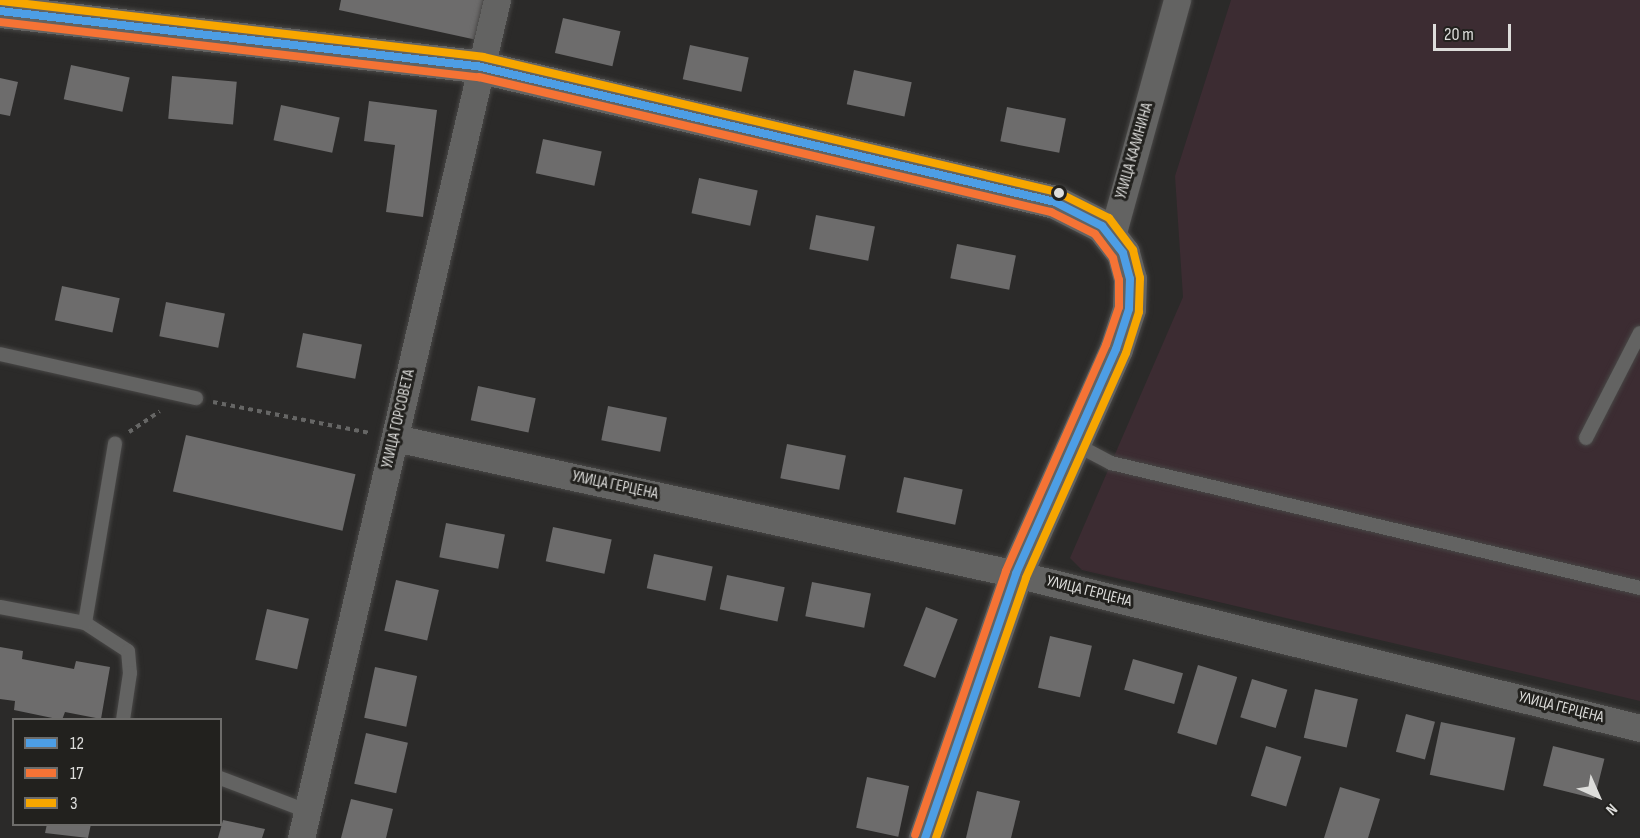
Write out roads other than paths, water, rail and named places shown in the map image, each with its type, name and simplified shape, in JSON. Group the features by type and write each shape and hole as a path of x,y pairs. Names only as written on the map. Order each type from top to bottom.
{"street":[{"name":"УЛИЦА ГОРСОВЕТА","path":"301,838 497,0"},
{"name":"УЛИЦА КАЛИНИНА","path":"1112,236 1177,0"},
{"path":"0,11 481,67 1055,202 1088,216 1112,236 1123,253 1130,279 1129,309 1116,349 1016,574 925,838"},
{"name":"УЛИЦА ГЕРЦЕНА","path":"394,438 1016,574 1640,728"}],"lane":[{"path":"1586,438 1640,333"},
{"path":"0,354 196,398"},
{"path":"85,623 115,443"},
{"path":"1075,444 1111,463 1640,588"},
{"path":"0,607 85,623 128,651 130,673 123,718"},
{"path":"222,779 308,811"}]}
